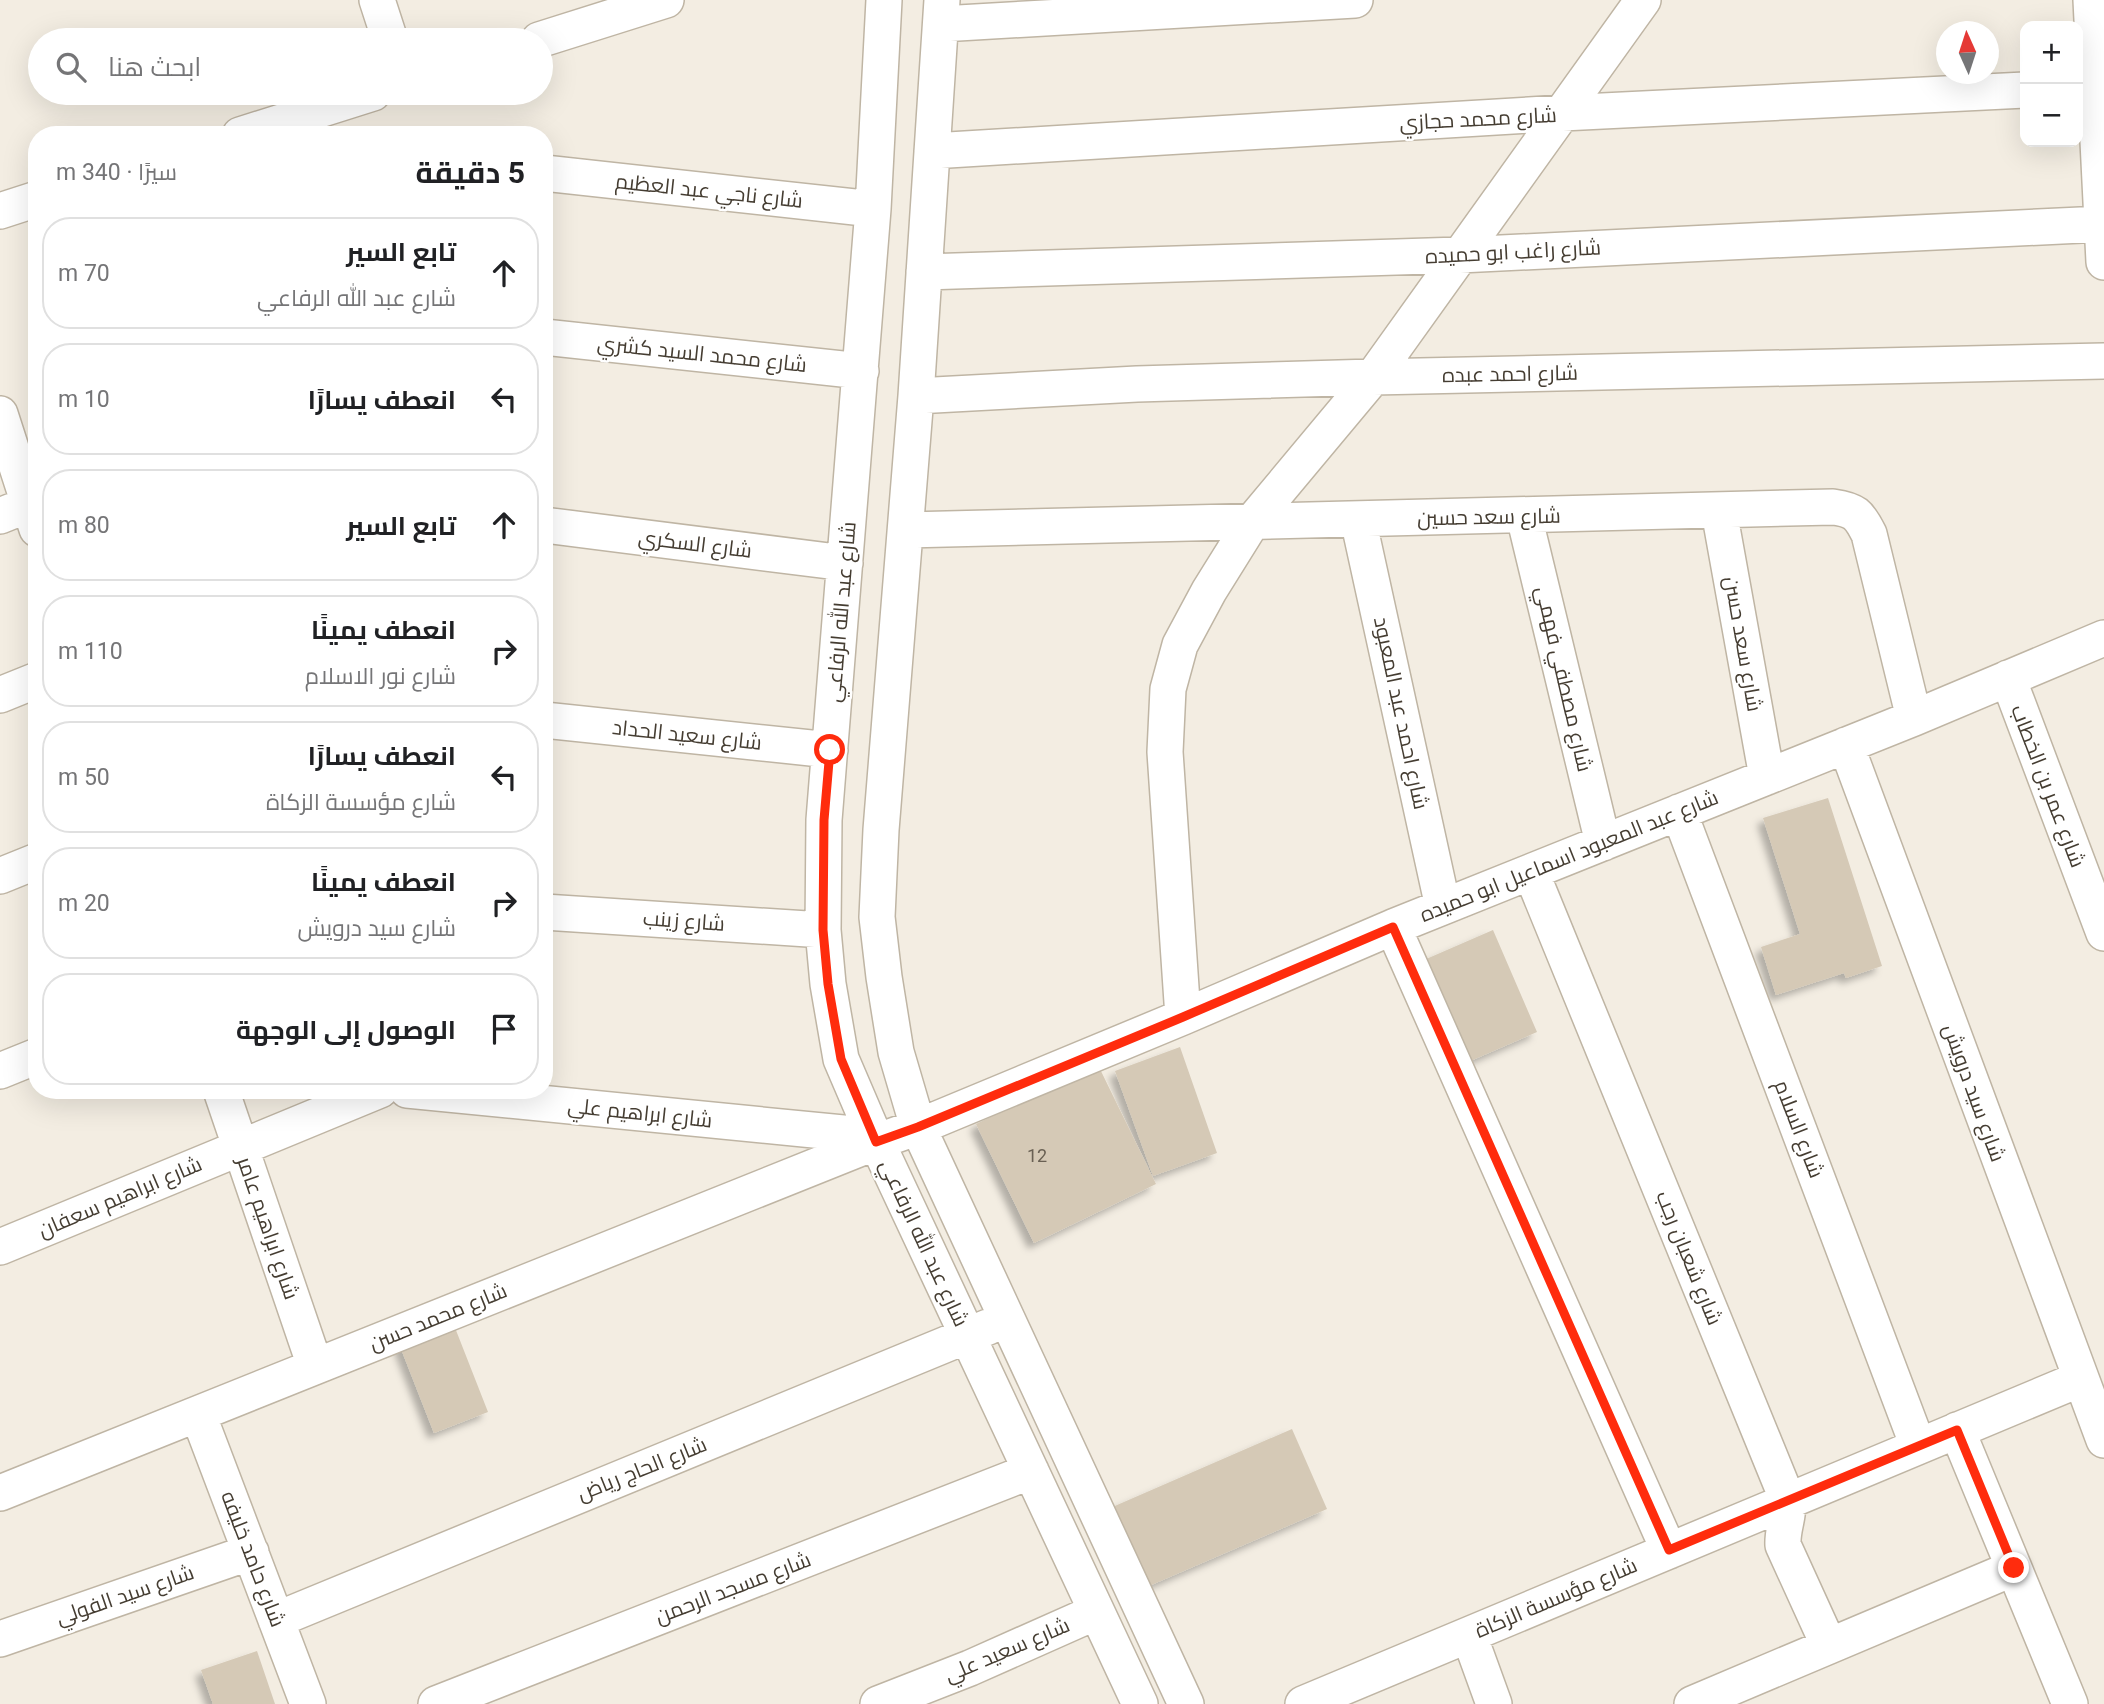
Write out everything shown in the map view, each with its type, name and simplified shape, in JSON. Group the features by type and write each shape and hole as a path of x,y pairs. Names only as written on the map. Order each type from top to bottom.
{"street":[{"path":"377,0 386,28"},
{"path":"553,36 666,0"},
{"name":"شارع عبد الله الرفاعي","path":"884,0 873,209 824,820 823,930 828,984 841,1059 875,1139 1140,1704"},
{"path":"942,12 1355,0"},
{"path":"1183,1017 1165,752 1168,689 1180,645 1209,591 1252,522 1373,377 1643,0"},
{"name":"شارع عبد الله الرفاعي","path":"942,12 916,396 881,830 877,917 884,977 896,1052 918,1127 1186,1704"},
{"path":"2096,14 2087,87 2104,262"},
{"name":"شارع محمد حجازي","path":"932,151 1562,113 2020,90"},
{"path":"301,125 346,105"},
{"name":"شارع ناجي عبد العظيم","path":"553,174 873,209"},
{"path":"0,211 28,202"},
{"name":"شارع راغب ابو حميده","path":"924,272 1460,255 2102,224"},
{"name":"شارع محمد السيد كشري","path":"553,338 861,371"},
{"name":"شارع احمد عبده","path":"916,396 1137,384 1373,377 2104,361"},
{"path":"0,414 26,512"},
{"name":"شارع سعد حسين","path":"906,530 1833,507 1850,509 1861,519 1869,534 1914,718"},
{"name":"شارع سعد حسن","path":"1719,511 1767,777"},
{"name":"شارع مصطفي فهمي","path":"1524,516 1603,843"},
{"name":"شارع احمد عبد المعبود","path":"1358,519 1443,906"},
{"name":"شارع السكري","path":"553,526 845,563"},
{"name":"شارع عبد المعبود اسماعيل ابو حميده","path":"918,1127 1443,906 1914,718 2104,638"},
{"name":"شارع عمر بن الخطاب","path":"2008,678 2104,933"},
{"path":"0,695 28,684"},
{"name":"شارع سعيد الحداد","path":"553,721 830,750"},
{"name":"شارع سيد درويش","path":"1846,745 2104,1440"},
{"name":"شارع السلام","path":"1679,812 1918,1446"},
{"path":"0,876 28,865"},
{"name":"شارع شعبان رجب","path":"1531,872 1788,1501"},
{"name":"شارع زينب","path":"553,913 823,930"},
{"path":"1393,927 1669,1550"},
{"path":"0,1071 28,1060"},
{"name":"شارع ابراهيم عامر","path":"224,1099 315,1366"},
{"path":"240,1147 358,1099"},
{"name":"شارع ابراهيم علي","path":"493,1099 875,1139"},
{"name":"شارع محمد حسن","path":"0,1493 875,1139 918,1127"},
{"name":"شارع ابراهيم سعفان","path":"0,1247 240,1147"},
{"name":"شارع الحاج رياض","path":"276,1619 1007,1318"},
{"name":"شارع مؤسسة الزكاة","path":"1303,1704 2080,1379"},
{"name":"شارع حامد خليفه","path":"198,1414 308,1704"},
{"path":"1957,1430 2070,1704"},
{"name":"شارع مسجد الرحمن","path":"436,1704 1031,1471"},
{"path":"1788,1501 1789,1513 1783,1545 1829,1646"},
{"name":"شارع سيد الفولي","path":"0,1639 251,1552"},
{"path":"1692,1704 2014,1568"},
{"name":"شارع سعيد علي","path":"878,1704 970,1668 1096,1612"},
{"path":"1469,1635 1494,1704"}],"building":[{"path":"1828,798 1882,966 1846,978 1844,973 1776,995 1761,947 1800,934 1763,818"},
{"path":"1493,930 1537,1032 1468,1062 1424,960"},
{"path":"1180,1047 1217,1153 1153,1176 1115,1071"},
{"path":"1098,1065 1156,1184 1034,1243 976,1124"},
{"path":"450,1315 488,1412 434,1433 396,1336"},
{"path":"1292,1429 1327,1509 1135,1592 1101,1512"},
{"path":"257,1651 275,1704 213,1704 201,1670"}],"route":[{"path":"830,750 824,820 823,930 828,984 841,1059 876,1142 1183,1017 1393,927 1669,1550 1957,1430 2014,1568"}]}
